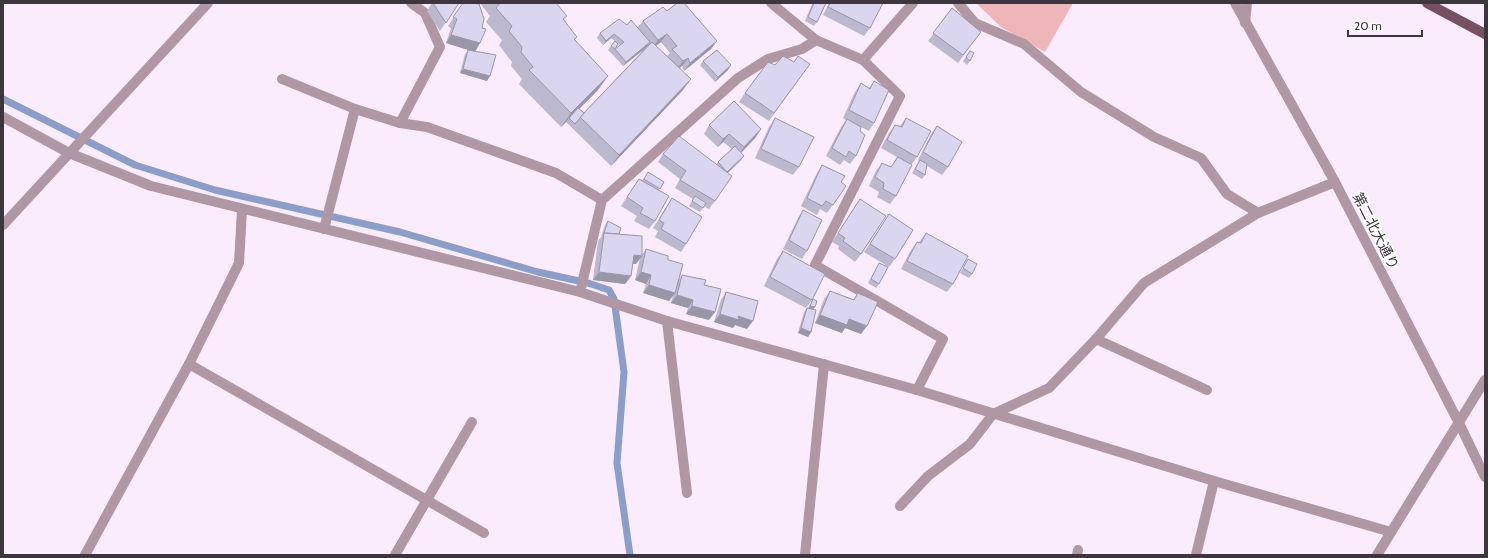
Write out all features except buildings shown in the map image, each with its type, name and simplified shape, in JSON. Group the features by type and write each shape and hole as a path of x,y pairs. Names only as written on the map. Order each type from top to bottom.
{"main road":[{"path":"1427,3 1485,34"}],"street":[{"path":"3,225 208,3"},
{"path":"400,123 440,47 425,13 411,3"},
{"path":"771,3 816,40 862,60 900,96 815,265 943,339 917,390"},
{"path":"862,60 913,3"},
{"path":"958,3 975,22 1024,44 1081,92 1154,137 1201,158 1228,194 1258,213"},
{"name":"第二北大通り","path":"1235,3 1336,182 1485,477"},
{"path":"1245,23 1247,3"},
{"path":"580,291 602,200 738,78 768,59 802,49 816,40"},
{"path":"282,79 355,109 400,123 427,127 556,173 602,200"},
{"path":"325,227 355,109"},
{"path":"3,118 151,186 242,210 325,227 580,291 666,321 917,390 1214,481 1391,532"},
{"path":"900,506 928,476 970,444 993,414 1049,388 1096,339 1144,284 1258,213 1336,182"},
{"path":"85,555 189,364 239,263 242,210"},
{"path":"666,321 688,493"},
{"path":"1096,339 1206,390"},
{"path":"189,364 484,533"},
{"path":"805,555 824,364"},
{"path":"1377,555 1485,380"},
{"path":"395,555 472,422"},
{"path":"1196,555 1214,481"}],"shaded area":[{"path":"976,3 1073,3 1045,52 1001,27"}],"waterway":[{"path":"3,99 135,165 215,190 400,232 538,272 588,283 609,290 614,299 624,372 617,463 630,555"}]}
